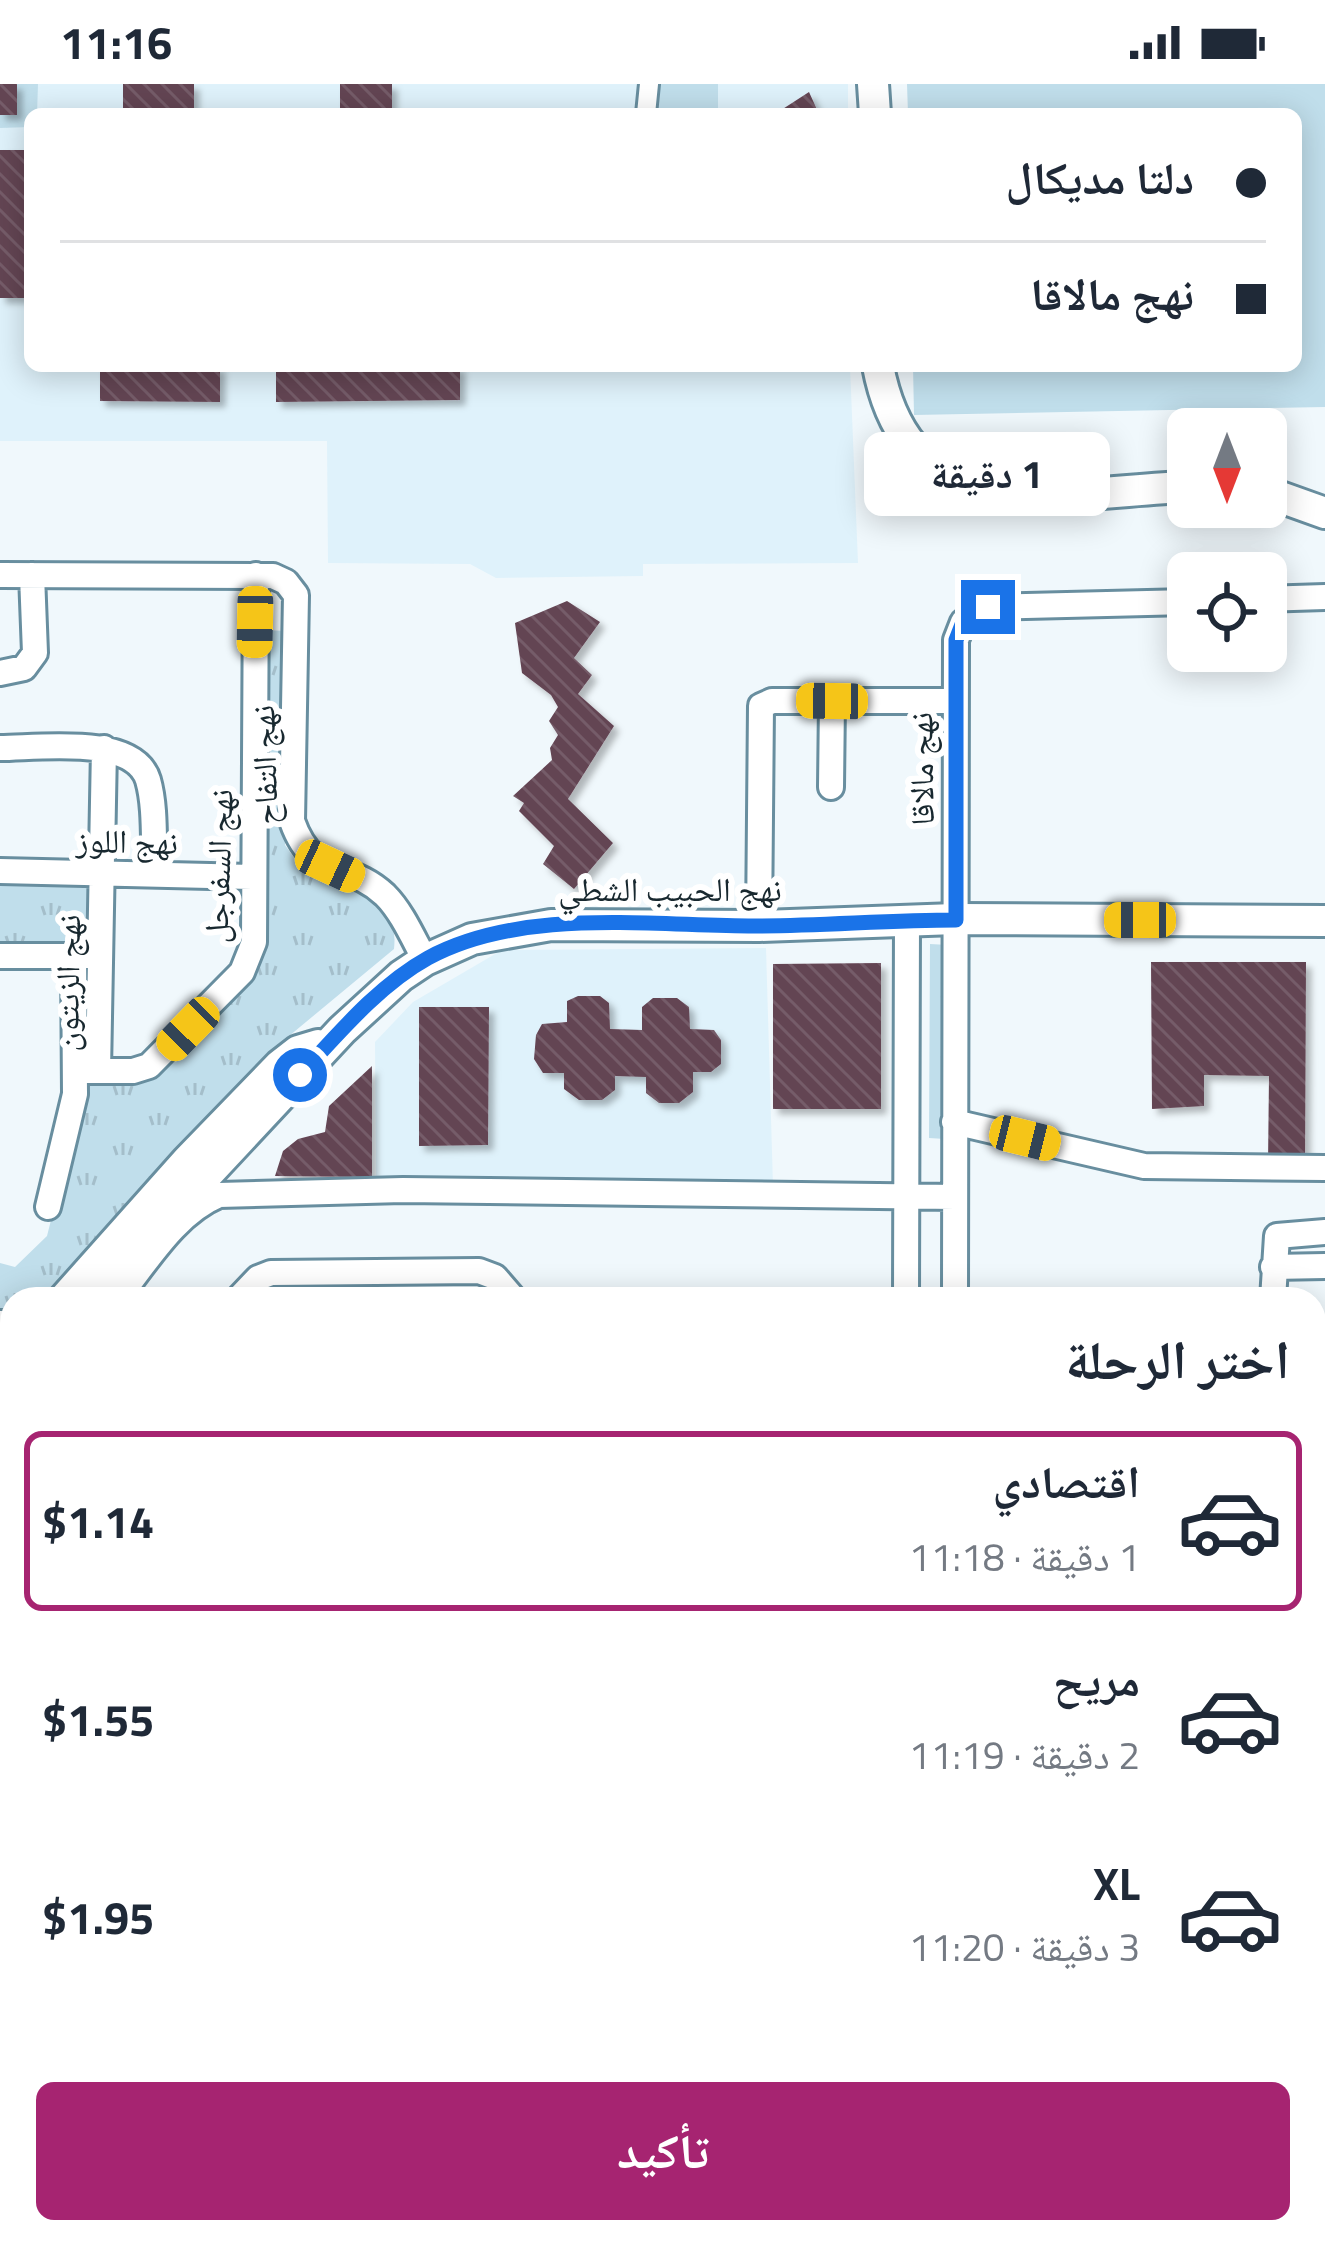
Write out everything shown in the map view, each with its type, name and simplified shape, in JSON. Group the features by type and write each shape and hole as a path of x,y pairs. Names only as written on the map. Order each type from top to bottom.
{"street":[{"path":"879,372 884,394 909,440 927,459 985,491 1060,498 1167,489"},
{"path":"1287,499 1322,511"},
{"path":"0,575 256,575"},
{"path":"0,673 24,668 35,653 32,575"},
{"name":"نهج السفرجل","path":"87,1071 149,1066 242,973 254,942 256,575"},
{"name":"نهج التفاح","path":"256,575 273,576 293,589 292,821 299,839 319,862 384,893 425,960"},
{"path":"1287,598 1325,597"},
{"name":"نهج مالاقا","path":"955,1287 956,640 963,622 988,607 1167,603"},
{"path":"255,622 295,624"},
{"path":"760,926 760,709 772,700 953,701"},
{"path":"831,787 832,701"},
{"path":"0,748 104,748 132,757 148,782 155,874"},
{"name":"نهج الزيتون","path":"48,1207 87,1071 100,956 104,748"},
{"name":"نهج اللوز","path":"0,871 252,878"},
{"path":"906,1287 907,920"},
{"name":"نهج الحبيب الشطي","path":"102,1287 330,1043 401,976 472,939 551,925 1325,921"},
{"path":"0,956 100,956"},
{"name":"نهج الزيتون","path":"74,956 87,1071"},
{"path":"75,1287 280,1065 308,1047 330,1043"},
{"path":"908,1146 954,1134 1144,1166 1325,1168"},
{"path":"127,1287 180,1220 198,1204 219,1196 403,1190 955,1197"},
{"path":"1273,1287 1274,1242 1280,1234 1325,1232"},
{"path":"1273,1267 1325,1267"},
{"path":"249,1287 271,1273 479,1270 503,1287"}],"shaded area":[{"path":"0,84 848,84 848,108 24,108 24,372 850,372 858,563 643,564 643,576 496,578 470,564 328,563 327,441 0,441"},
{"path":"766,948 773,1186 376,1185 375,1042 413,1002 502,950"}],"green space":[{"path":"0,84 38,84 37,108 24,108 24,127 0,128"},
{"path":"637,84 718,84 718,108 636,108"},
{"path":"907,84 1325,84 1325,407 914,415 913,372 1302,372 1302,108 908,108"},
{"path":"260,630 288,631 285,845 305,873 355,885 381,902 394,930 394,949 271,1051 62,1287 0,1287 0,1263 15,1267 47,1236 87,1077 150,1075 258,963"},
{"path":"0,882 91,883 91,946 0,945"},
{"path":"930,944 948,945 945,1139 929,1138"}],"building":[{"path":"0,84 17,84 17,115 0,115"},
{"path":"123,84 194,84 194,108 123,108"},
{"path":"340,84 392,84 392,108 340,108"},
{"path":"809,92 816,108 784,108"},
{"path":"0,150 24,150 24,298 0,298"},
{"path":"100,372 220,372 220,402 100,401"},
{"path":"276,372 460,372 460,400 276,402"},
{"path":"567,601 600,622 574,658 592,675 578,694 614,726 568,799 613,843 574,889 543,864 554,846 519,811 524,803 513,796 552,760 550,748 558,735 549,721 558,707 551,695 522,673 515,623"},
{"path":"1151,962 1306,962 1305,1167 1268,1164 1269,1076 1204,1075 1204,1106 1152,1109"},
{"path":"881,963 881,1109 773,1109 773,964"},
{"path":"600,996 609,1003 610,1029 642,1030 642,1007 653,998 677,998 689,1007 690,1029 714,1030 721,1040 721,1064 711,1072 693,1072 693,1092 679,1103 659,1103 646,1093 646,1077 615,1076 615,1090 602,1100 579,1100 564,1089 564,1073 543,1073 534,1059 542,1024 567,1022 567,1001"},
{"path":"419,1007 489,1007 488,1145 419,1146"},
{"path":"372,1066 372,1177 275,1176 283,1151 298,1139 325,1132 329,1106"}],"route":[{"path":"300,1075 401,976 472,939 551,925 956,920 956,640 963,622 988,607"}]}
